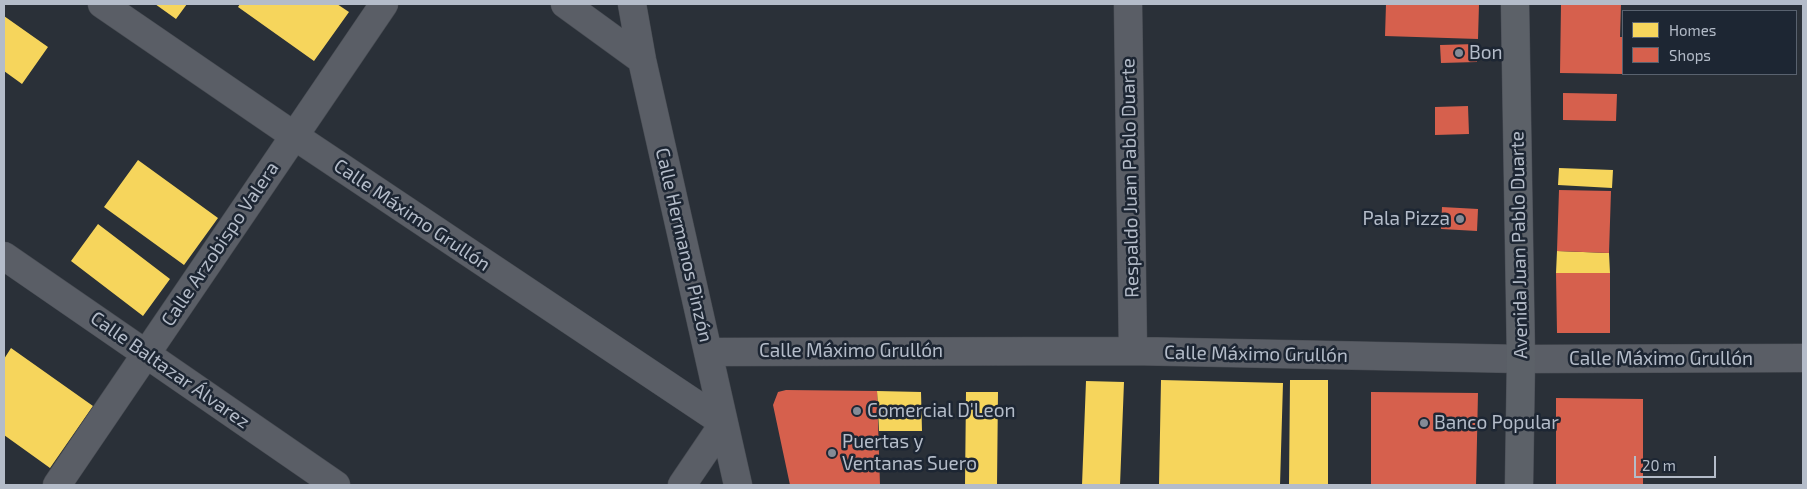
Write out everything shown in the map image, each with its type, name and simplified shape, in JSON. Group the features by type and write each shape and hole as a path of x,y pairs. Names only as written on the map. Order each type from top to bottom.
{"main road":[{"name":"Avenida Juan Pablo Duarte","path":"1515,4 1521,359 1519,485"}],"street":[{"name":"Calle Máximo Grullón","path":"102,4 293,135 724,423"},
{"name":"Calle Arzobispo Valera","path":"58,485 293,135 384,4"},
{"path":"565,4 642,60"},
{"name":"Calle Hermanos Pinzón","path":"632,4 642,60 738,485"},
{"name":"Respaldo Juan Pablo Duarte","path":"1128,4 1133,351"},
{"name":"Calle Baltazar Álvarez","path":"4,256 336,485"},
{"name":"Calle Máximo Grullón","path":"708,352 1133,351 1521,359 1803,358"},
{"path":"682,485 724,423"}],"building: Homes":[{"path":"155,4 187,4 176,19"},
{"path":"240,4 337,4 349,12 314,61 238,7"},
{"path":"4,16 48,47 22,84 4,71"},
{"path":"138,160 218,218 184,265 104,207"},
{"path":"1559,168 1613,170 1612,188 1558,185"},
{"path":"98,224 170,279 143,316 71,261"},
{"path":"1557,251 1609,253 1610,273 1556,273"},
{"path":"11,348 93,406 50,468 4,435 4,359"},
{"path":"1161,380 1283,383 1280,485 1159,485"},
{"path":"1290,380 1328,380 1328,485 1289,485"},
{"path":"1086,381 1124,382 1120,485 1082,485"},
{"path":"877,391 921,392 922,431 879,431"},
{"path":"966,392 998,392 997,485 965,485"}],"building: Shops":[{"path":"1386,4 1479,4 1478,39 1385,36"},
{"path":"1561,4 1621,4 1622,74 1560,73"},
{"name":"Bon","path":"1476,44 1477,62 1441,63 1440,45"},
{"path":"1563,93 1617,94 1616,121 1563,120"},
{"path":"1468,106 1469,134 1435,135 1435,107"},
{"path":"1559,190 1611,191 1609,253 1557,251"},
{"name":"Pala Pizza","path":"1442,207 1478,209 1477,231 1441,229"},
{"path":"1556,273 1610,273 1610,333 1557,333"},
{"path":"786,390 877,391 880,485 790,485 773,405 778,392"},
{"name":"Banco Popular","path":"1371,392 1478,393 1476,485 1371,485"},
{"path":"1556,398 1643,399 1643,485 1556,485"}],"place":[{"name":"Bon","path":"1459,53"},
{"name":"Pala Pizza","path":"1460,219"},
{"name":"Comercial D'Leon","path":"857,411"},
{"name":"Banco Popular","path":"1424,423"},
{"name":"Puertas y Ventanas Suero","path":"832,453"}]}
